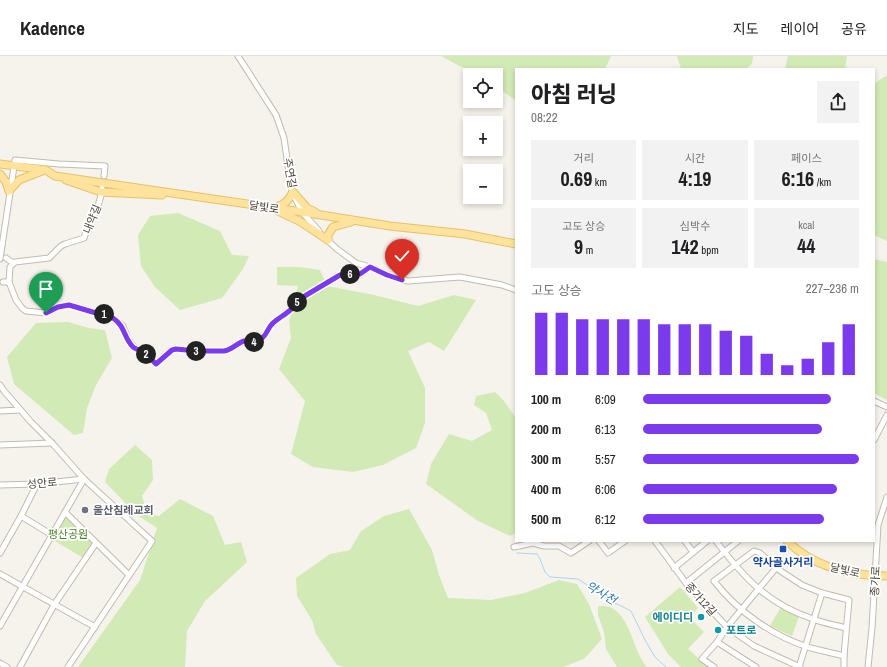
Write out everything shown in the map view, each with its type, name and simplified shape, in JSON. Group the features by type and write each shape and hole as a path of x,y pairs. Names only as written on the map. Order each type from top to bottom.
{"main road":[{"name":"달빛로","path":"0,164 46,170 55,176 390,226 465,234 515,244"},
{"path":"0,174 6,182 9,191 19,180 46,170"},
{"path":"55,176 102,190 158,195 183,194"},
{"path":"273,208 281,206 290,199 293,192 307,208 321,215"},
{"path":"273,208 301,222 328,240"},
{"path":"328,240 328,234 333,227 358,221"},
{"name":"달빛로","path":"788,542 800,552 823,565 844,572 887,576"}],"street":[{"name":"주연길","path":"238,56 281,125 293,192 302,212 337,249 356,263 370,267"},
{"path":"0,259 14,161 105,166 104,176"},
{"name":"내약길","path":"13,263 49,258 61,246 84,238 89,224 97,211 102,190"},
{"path":"6,258 13,263 10,267 9,282 16,300 22,308 46,313 58,307 69,305 113,318 122,326 128,339 134,347 143,352 156,364 172,350 176,349 224,351 229,350 243,342 255,342 260,340 264,337 272,324 294,308 298,300 340,275 360,274 370,267 402,280 460,277 502,285 515,290"},
{"path":"3,282 9,282"},
{"path":"0,385 20,410 84,479 152,541 68,667"},
{"path":"875,401 887,407"},
{"path":"0,411 20,410"},
{"path":"875,438 887,415"},
{"path":"0,445 52,443"},
{"path":"0,626 84,479"},
{"name":"성안로","path":"0,485 36,484 84,479"},
{"path":"0,553 21,516 36,484"},
{"name":"종가로","path":"868,667 876,576 878,525 887,497"},
{"path":"64,512 129,575"},
{"path":"21,516 52,535"},
{"path":"514,547 534,543 544,546 559,546 571,553 588,542"},
{"path":"600,542 608,553 624,542"},
{"name":"종가12길","path":"656,542 686,583 727,627 754,646 799,667"},
{"path":"686,542 693,552"},
{"path":"674,568 706,542"},
{"path":"717,542 741,573 758,589 786,608 813,620 846,628"},
{"path":"686,583 737,542"},
{"path":"20,667 54,605 96,543"},
{"path":"844,656 805,646 768,630 723,593 714,581 754,551 760,553 776,568 802,585 822,593 849,600 844,667"},
{"path":"714,667 702,659 717,642 741,609 776,568"},
{"path":"0,574 95,627"},
{"path":"799,667 822,593"},
{"path":"717,642 756,667"},
{"path":"0,663 7,667"}],"green space":[{"path":"441,56 611,56 605,68 515,68 515,100 503,91 503,68 463,68"},
{"path":"677,56 753,56 752,64 747,68 681,68"},
{"path":"788,56 847,56 845,68 785,68"},
{"path":"887,75 887,241 875,235 875,83"},
{"path":"178,213 220,231 232,255 249,256 243,269 222,298 180,310 155,287 141,266 138,235 150,216"},
{"path":"875,259 887,262 887,400 875,394"},
{"path":"277,267 300,267 320,270 327,286 374,295 418,306 454,295 476,300 444,351 429,342 408,351 425,388 425,423 416,448 383,465 353,472 313,467 291,454 305,401 279,369 291,338 289,322 298,286 277,285"},
{"path":"68,322 89,328 105,330 112,358 96,385 87,408 83,433 74,435 14,384 7,357 36,323"},
{"path":"495,392 504,401 515,417 515,534 510,536 478,521 426,484 431,464 449,434 472,441 492,430 486,413 474,405 476,396"},
{"path":"135,445 152,460 153,480 142,496 147,513 159,516 180,499 213,516 225,545 241,542 247,562 205,601 187,631 185,667 78,667 140,580 157,528 137,515 105,482 109,469"},
{"path":"409,509 432,550 439,575 448,598 491,600 525,593 559,580 577,584 589,604 602,639 584,659 563,667 344,667 337,665 316,634 312,620 297,596 296,578 330,554 350,550 361,531 384,516"},
{"name":"평산공원","path":"65,512 96,543 85,559 50,538"},
{"path":"680,587 698,608 690,618 704,632 688,649 709,667 681,667 668,654 645,617"},
{"path":"598,606 610,607 623,619 642,660 647,667 617,667 606,649 604,632 598,615"},
{"path":"781,607 799,616 792,636 770,626"}],"waterway":[{"name":"약사천","path":"517,553 537,554 545,572 550,577 578,579 611,601 631,611 655,657 666,667"}],"place":[{"name":"울산침례교회","path":"85,510"},
{"name":"약사골사거리","path":"783,549"},
{"name":"에이디디","path":"701,617"},
{"name":"포트로","path":"718,630"}],"route":[{"path":"46,313 63,305 69,305 102,313 113,318 122,326 128,339 134,347 143,352 156,364 172,350 176,349 186,351 224,351 229,350 243,342 255,342 260,340 264,337 272,324 294,308 298,300 332,278 340,275 360,274 370,267 402,280"}]}
